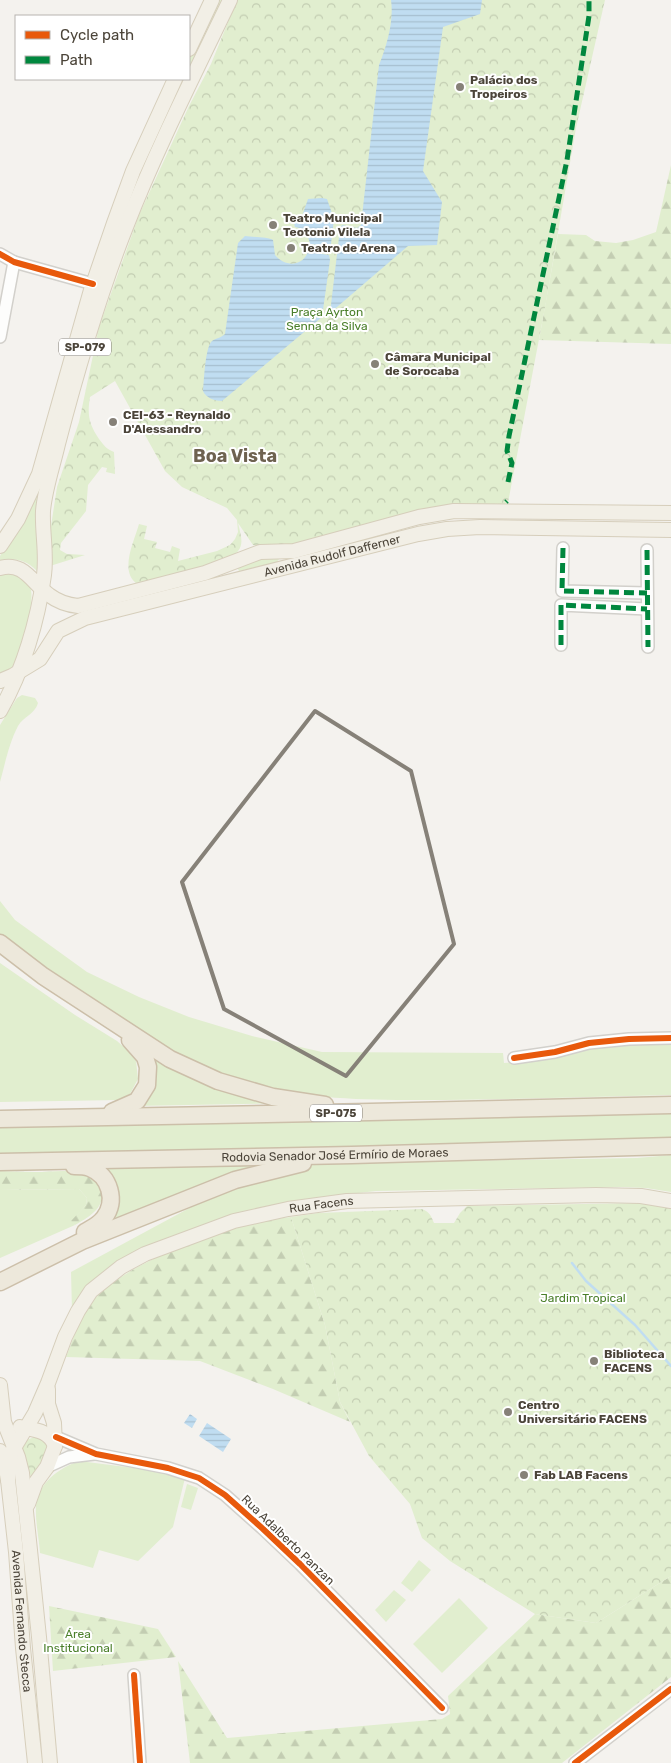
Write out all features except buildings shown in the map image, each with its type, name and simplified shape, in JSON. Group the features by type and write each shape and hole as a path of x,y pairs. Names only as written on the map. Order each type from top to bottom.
{"highway":[{"path":"0,943 43,976 170,1059 218,1081 273,1097 370,1112"},
{"path":"0,952 131,1040 145,1057 148,1067 147,1085 138,1101 112,1112 67,1117"},
{"name":"SP-075","path":"0,1118 671,1105"},
{"name":"Rodovia Senador José Ermírio de Moraes","path":"0,1162 671,1146"},
{"path":"0,1282 82,1241 235,1180 298,1163 352,1155"},
{"path":"0,1269 80,1235 96,1226 108,1212 111,1203 111,1194 107,1182 98,1172 89,1168 30,1161"}],"main road":[{"path":"190,47 212,0"},
{"name":"SP-079","path":"0,711 20,672 34,624 38,589 44,573 43,535 46,493 87,339 103,289 148,174 230,0"},
{"name":"SP-079","path":"0,546 18,519 39,474 92,287 133,171 175,80"},
{"name":"Avenida Rudolf Dafferner","path":"0,568 14,566 23,570 38,589 67,605 78,606 205,574 260,552 294,551 419,517 454,511 671,513"},
{"name":"Avenida Rudolf Dafferner","path":"0,681 20,672 40,659 58,631 85,618 380,543 447,529 480,527 671,530"},
{"path":"274,551 283,554 285,557 284,562 279,568"},
{"path":"238,560 234,568 238,579"},
{"name":"Rua Facens","path":"39,1435 35,1413 71,1323 91,1291 120,1267 182,1240 234,1221 288,1208 348,1201 596,1195 641,1196 671,1200"},
{"name":"Rua Facens","path":"39,1435 48,1404 48,1383"},
{"name":"Avenida Fernando Stecca","path":"0,1385 4,1422 39,1435"},
{"name":"Avenida Fernando Stecca","path":"27,1509 36,1482 47,1467 39,1435"},
{"name":"Avenida Fernando Stecca","path":"8,1480 10,1457 39,1435"},
{"name":"Avenida Fernando Stecca","path":"39,1435 20,1464 27,1509 50,1763"},
{"name":"Avenida Fernando Stecca","path":"0,1451 4,1458 8,1480 35,1763"},
{"path":"16,1552 20,1559 23,1600 26,1603 35,1599"}],"street":[{"path":"0,254 13,266"},
{"path":"0,262 92,287"},
{"path":"0,337 13,266"},
{"path":"563,548 562,591 647,593"},
{"path":"647,550 648,646"},
{"path":"561,645 561,605 647,609"},
{"path":"514,1058 555,1052 588,1043 629,1039 671,1038"},
{"name":"Rua Adalberto Panzan","path":"39,1435 96,1454 168,1468 200,1478 225,1495 300,1564 442,1708"},
{"name":"Rua Adalberto Panzan","path":"47,1467 69,1457 96,1454"},
{"path":"134,1676 140,1763"},
{"path":"575,1763 671,1689"}],"highlighted area":[{"path":"315,711 411,771 454,944 346,1076 224,1009 182,882"}],"green space":[{"path":"216,0 225,0 190,74 190,56"},
{"name":"Praça Ayrton Senna da Silva","path":"237,0 605,0 576,128 546,302 507,508 428,513 276,548 253,545 238,523 241,545 237,553 226,561 137,584 129,572 128,564 131,547 139,524 147,526 144,539 157,542 155,548 170,552 172,546 180,549 178,561 217,551 230,545 238,532 237,520 227,508 182,487 165,471 115,381 90,397 89,409 91,424 96,434 105,447 114,452 115,474 106,472 107,468 102,467 88,485 86,511 61,543 60,550 67,554 85,555 50,566 49,539 57,487 79,422 99,327 139,215 189,106 211,64"},
{"path":"179,80 187,80 163,131 49,466 40,574 22,561 6,560 0,562 0,556 18,526 115,229"},
{"path":"671,165 671,344 539,340 558,234 586,235 595,241 616,243 633,240 656,232"},
{"path":"275,556 279,559 277,562 239,571 237,567 250,559"},
{"path":"20,574 31,590 31,607 16,660 10,669 0,673 0,576"},
{"path":"22,695 35,698 38,703 37,707 18,726 0,782 0,725 17,698"},
{"path":"0,901 15,920 87,972 139,997 189,1017 252,1036 322,1052 503,1053 504,1063 589,1046 671,1041 671,1095 529,1099 386,1100 298,1094 269,1089 241,1081 198,1064 154,1039 3,938 0,935"},
{"path":"0,963 75,1015 117,1041 127,1050 136,1061 138,1079 130,1094 119,1100 0,1102"},
{"path":"151,1056 291,1103 134,1106"},
{"path":"671,1112 671,1139 0,1155 0,1128"},
{"path":"671,1155 671,1192 622,1187 376,1191 298,1200 218,1221 167,1238 118,1265 72,1311 71,1272 232,1185 287,1170 325,1163 637,1158"},
{"path":"264,1164 105,1224 103,1167"},
{"path":"0,1171 73,1171 82,1173 96,1182 101,1191 101,1202 94,1212 75,1225 71,1221 86,1205 87,1198 79,1189 0,1190"},
{"path":"79,1189 87,1198 86,1205 72,1221 75,1225 0,1258 0,1190"},
{"name":"Centro Universitário FACENS","path":"642,1203 671,1207 671,1576 596,1623 535,1614 450,1561 422,1538 410,1504 369,1456 340,1402 325,1325 291,1217 318,1213 422,1209 429,1213 434,1223 454,1223 467,1206"},
{"path":"291,1217 325,1325 340,1402 350,1422 273,1389 200,1361 66,1357 79,1323 89,1305 128,1272 175,1249 233,1227"},
{"path":"37,1436 45,1439 47,1451 44,1460 31,1477 21,1445 24,1441"},
{"path":"79,1461 158,1471 185,1478 173,1527 138,1561 99,1550 93,1568 40,1553 36,1506 41,1490 57,1472"},
{"path":"187,1484 198,1488 191,1510 181,1507"},
{"path":"419,1560 431,1570 412,1592 401,1583"},
{"path":"671,1576 671,1677 562,1763 190,1763 178,1661 227,1738 442,1719 450,1714 448,1696 535,1614 596,1623"},
{"path":"394,1590 406,1600 386,1622 375,1610"},
{"path":"459,1598 488,1628 442,1673 413,1644"},
{"name":"Área Institucional","path":"49,1606 158,1629 176,1657 53,1671"}],"water":[{"path":"391,0 482,0 480,14 443,27 423,171 442,202 437,245 408,246 330,313 340,229 342,225 357,228 361,225 379,65 389,33 392,16"},
{"path":"308,199 327,199 334,219 331,244 328,246 310,244 306,232 295,227 293,220 301,219"},
{"path":"245,236 273,240 275,255 284,262 298,263 308,252 329,255 330,260 322,317 222,401 208,397 203,391 206,357 212,341 225,334 238,243"},
{"path":"190,1414 197,1419 192,1428 184,1423"},
{"path":"207,1423 231,1439 223,1452 199,1436"}],"waterway":[{"path":"572,1263 586,1281 635,1325 671,1366"}],"marked path":[{"path":"508,482 512,463 507,451 509,436 567,160 589,16 589,0"},
{"path":"563,548 562,591 647,593"},
{"path":"647,550 648,647"},
{"path":"561,645 561,605 647,609"}],"cycle path":[{"path":"0,254 14,262 93,284"},
{"path":"514,1058 555,1052 589,1043 629,1039 671,1038"},
{"path":"56,1437 96,1454 168,1468 199,1478 225,1495 300,1564 442,1708"},
{"path":"134,1675 140,1763"},
{"path":"575,1763 671,1689"}],"place":[{"name":"Palácio dos Tropeiros","path":"460,87"},
{"name":"Teatro Municipal Teotonio Vilela","path":"273,225"},
{"name":"Teatro de Arena","path":"291,248"},
{"name":"Câmara Municipal de Sorocaba","path":"375,364"},
{"name":"CEI-63 - Reynaldo D'Alessandro","path":"113,422"},
{"name":"Biblioteca FACENS","path":"594,1361"},
{"name":"Centro Universitário FACENS","path":"508,1412"},
{"name":"Fab LAB Facens","path":"524,1475"}],"district":[{"name":"Boa Vista","path":"235,456"}],"park label":[{"name":"Jardim Tropical","path":"583,1298"}]}
